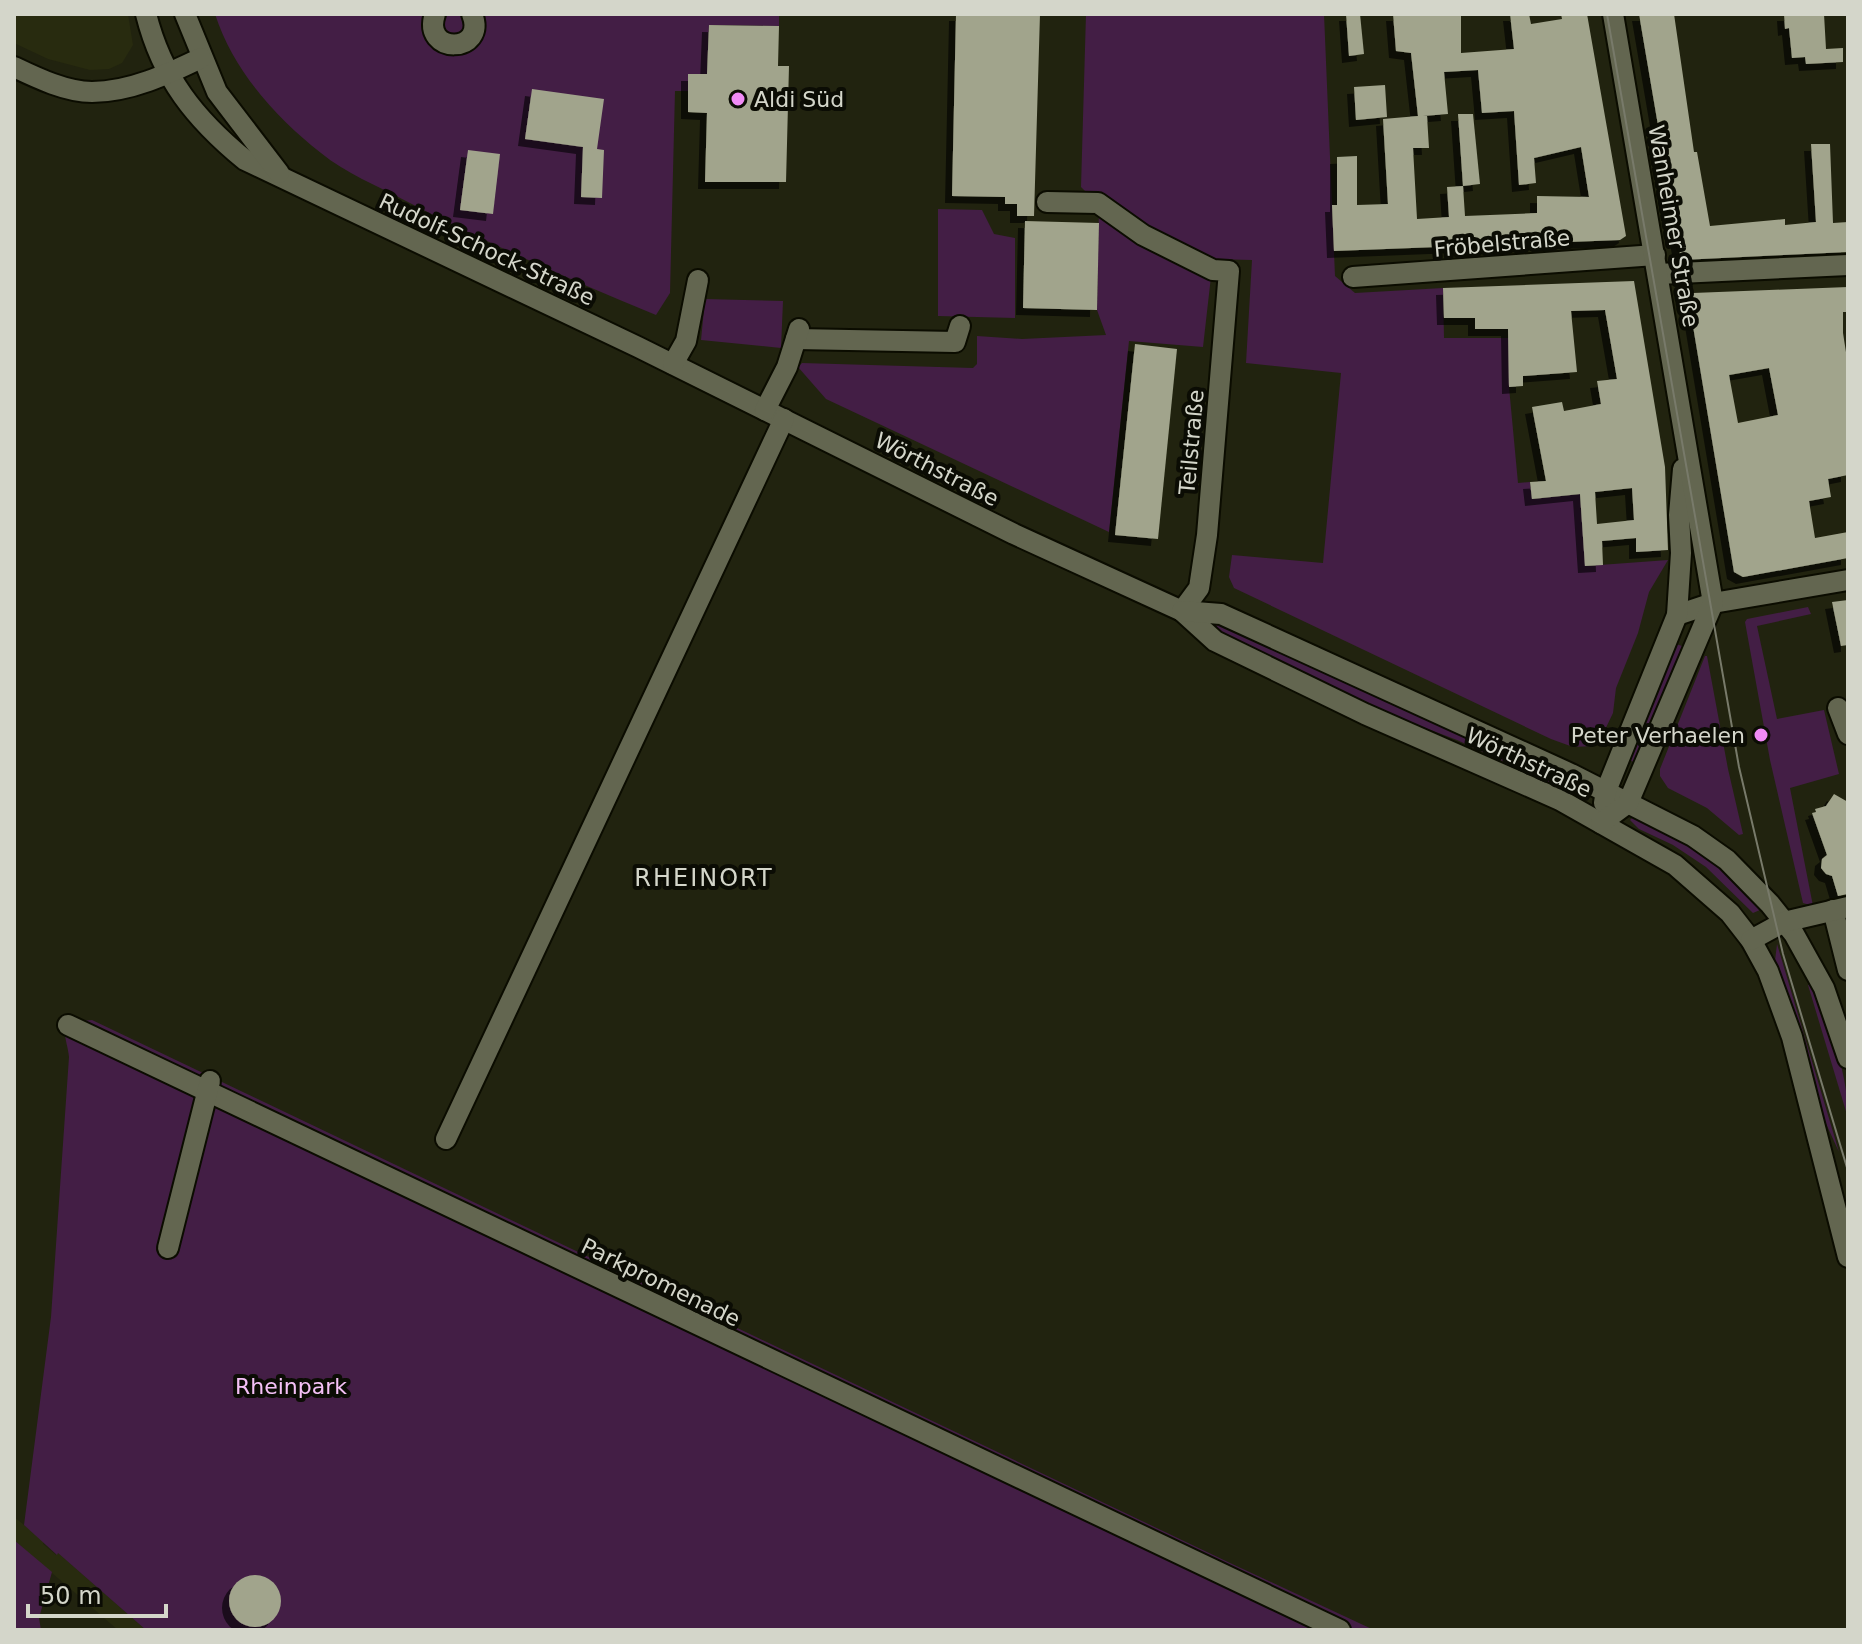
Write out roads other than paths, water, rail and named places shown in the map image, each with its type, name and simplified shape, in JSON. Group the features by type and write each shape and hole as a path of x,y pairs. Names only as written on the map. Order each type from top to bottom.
{"street":[{"name":"Rudolf-Schock-Straße","path":"146,14 168,74 192,111 212,133 245,160 673,364"},
{"name":"Rudolf-Schock-Straße","path":"185,14 217,92 281,176"},
{"path":"435,14 432,24 437,37 455,45 473,34 475,21 472,14"},
{"name":"Wanheimer Straße","path":"1613,14 1713,603"},
{"path":"14,67 65,87 90,93 168,74 201,58"},
{"name":"Teilstraße","path":"1047,202 1098,203 1155,241 1213,270 1229,271 1207,535 1199,588 1182,611"},
{"name":"Fröbelstraße","path":"1353,277 1657,264 1848,265"},
{"path":"673,364 686,341 698,280"},
{"path":"765,410 787,367 798,333 955,342 960,326"},
{"name":"Wörthstraße","path":"673,364 1014,534 1182,611 1215,641 1365,714 1560,800 1601,823"},
{"path":"446,1139 784,419"},
{"name":"Wanheimer Straße","path":"1601,823 1606,791 1677,615 1686,446"},
{"path":"1681,497 1701,600 1713,603"},
{"path":"1677,615 1713,603 1848,580"},
{"path":"1713,603 1628,803 1601,823 1675,865 1713,895 1751,940 1782,1003 1848,1257"},
{"name":"Wörthstraße","path":"1182,611 1221,614 1606,791"},
{"path":"1838,708 1848,734"},
{"path":"1606,791 1693,836 1727,860 1784,922 1824,988 1848,1058"},
{"path":"1751,940 1784,922 1840,908 1848,970"},
{"name":"Parkpromenade","path":"68,1025 210,1085 1340,1630"},
{"path":"168,1248 210,1085"}],"tram line":[{"path":"1607,14 1739,767 1783,954 1848,1171"}],"place":[{"name":"Aldi Süd","path":"738,99"},
{"name":"Peter Verhaelen","path":"1761,735"}],"district":[{"name":"RHEINORT","path":"704,878"}],"park label":[{"name":"Rheinpark","path":"291,1386"}]}
